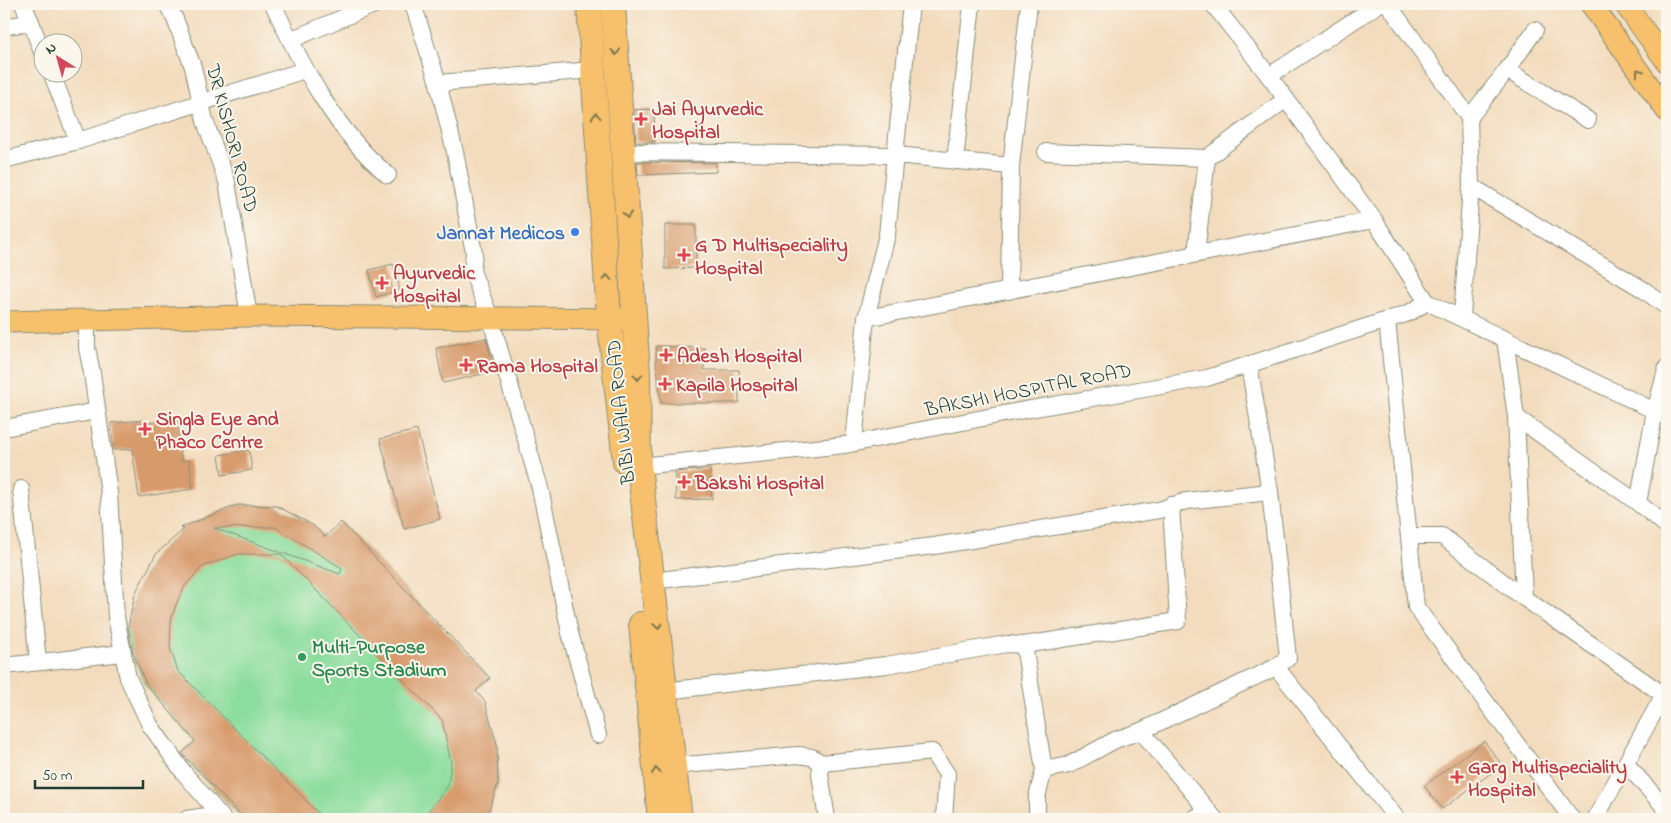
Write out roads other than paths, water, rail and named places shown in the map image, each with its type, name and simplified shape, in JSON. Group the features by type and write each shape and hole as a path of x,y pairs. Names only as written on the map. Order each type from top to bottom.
{"highway":[{"name":"BIBI WALA ROAD","path":"589,4 609,318 632,466 660,819"},
{"path":"613,4 638,374 632,466 652,581 680,819"}],"main road":[{"path":"1591,4 1667,112"},
{"path":"1625,4 1667,62"},
{"path":"4,322 249,316 634,319"}],"street":[{"path":"23,4 35,32"},
{"name":"DR KISHORI ROAD","path":"167,4 175,19 193,67 205,121 227,182 249,316"},
{"path":"273,4 305,70 334,117 373,163 388,175"},
{"path":"290,40 376,4"},
{"path":"413,4 438,82 455,152 474,253 472,271 490,317 540,488 570,633 598,735"},
{"path":"854,443 866,318 888,235 912,4"},
{"path":"955,161 972,4"},
{"path":"1009,290 1011,166 1029,4"},
{"path":"1213,4 1270,76 1374,220 1427,302 1655,411"},
{"path":"1270,76 1379,4"},
{"path":"1388,4 1470,119 1470,186 1462,318"},
{"path":"4,28 31,22"},
{"path":"1470,119 1534,30"},
{"path":"4,160 78,141 305,70"},
{"path":"438,82 593,70"},
{"path":"1507,70 1588,120"},
{"path":"55,82 78,141"},
{"path":"1046,152 1207,158 1286,99"},
{"path":"623,152 895,155 1011,166"},
{"path":"1196,254 1207,158"},
{"path":"1470,186 1644,290 1667,307"},
{"path":"866,318 1374,220"},
{"name":"BAKSHI HOSPITAL ROAD","path":"632,466 854,443 1207,378 1387,320 1409,312 1427,302"},
{"path":"87,319 87,348 109,493 116,617 128,678 150,725 184,773 221,817"},
{"path":"1387,320 1416,606 1572,819"},
{"path":"1505,339 1516,417 1524,598"},
{"path":"1044,770 1069,765 1115,740 1141,731 1276,667 1288,658 1270,492 1249,364"},
{"path":"1638,503 1655,411 1667,367"},
{"path":"4,428 97,411"},
{"path":"1516,417 1638,503 1667,526"},
{"path":"21,489 38,662"},
{"path":"652,581 934,546 1159,510 1186,501 1270,492"},
{"path":"665,691 886,665 1007,644 1024,645 1178,621 1172,505"},
{"path":"1409,536 1442,536 1524,598 1666,692 1595,819"},
{"path":"1024,645 1044,770 1037,797 1037,819"},
{"path":"4,666 123,653"},
{"path":"1276,667 1397,819"},
{"path":"1141,731 1212,815 1193,819"},
{"path":"674,766 798,755 812,757 822,763 932,752 947,774 944,819"},
{"path":"822,763 820,774 827,819"},
{"path":"1626,764 1667,810"},
{"path":"187,819 221,817"}],"place":[{"name":"Jai Ayurvedic Hospital","path":"641,119"},
{"name":"Jannat Medicos","path":"575,232"},
{"name":"G D Multispeciality Hospital","path":"684,255"},
{"name":"Ayurvedic Hospital","path":"382,283"},
{"name":"Adesh Hospital","path":"666,355"},
{"name":"Rama Hospital","path":"466,365"},
{"name":"Kapila Hospital","path":"665,384"},
{"name":"Singla Eye and Phaco Centre","path":"145,429"},
{"name":"Bakshi Hospital","path":"684,482"},
{"name":"Multi-Purpose Sports Stadium","path":"302,657"},
{"name":"Garg Multispeciality Hospital","path":"1457,777"}]}
